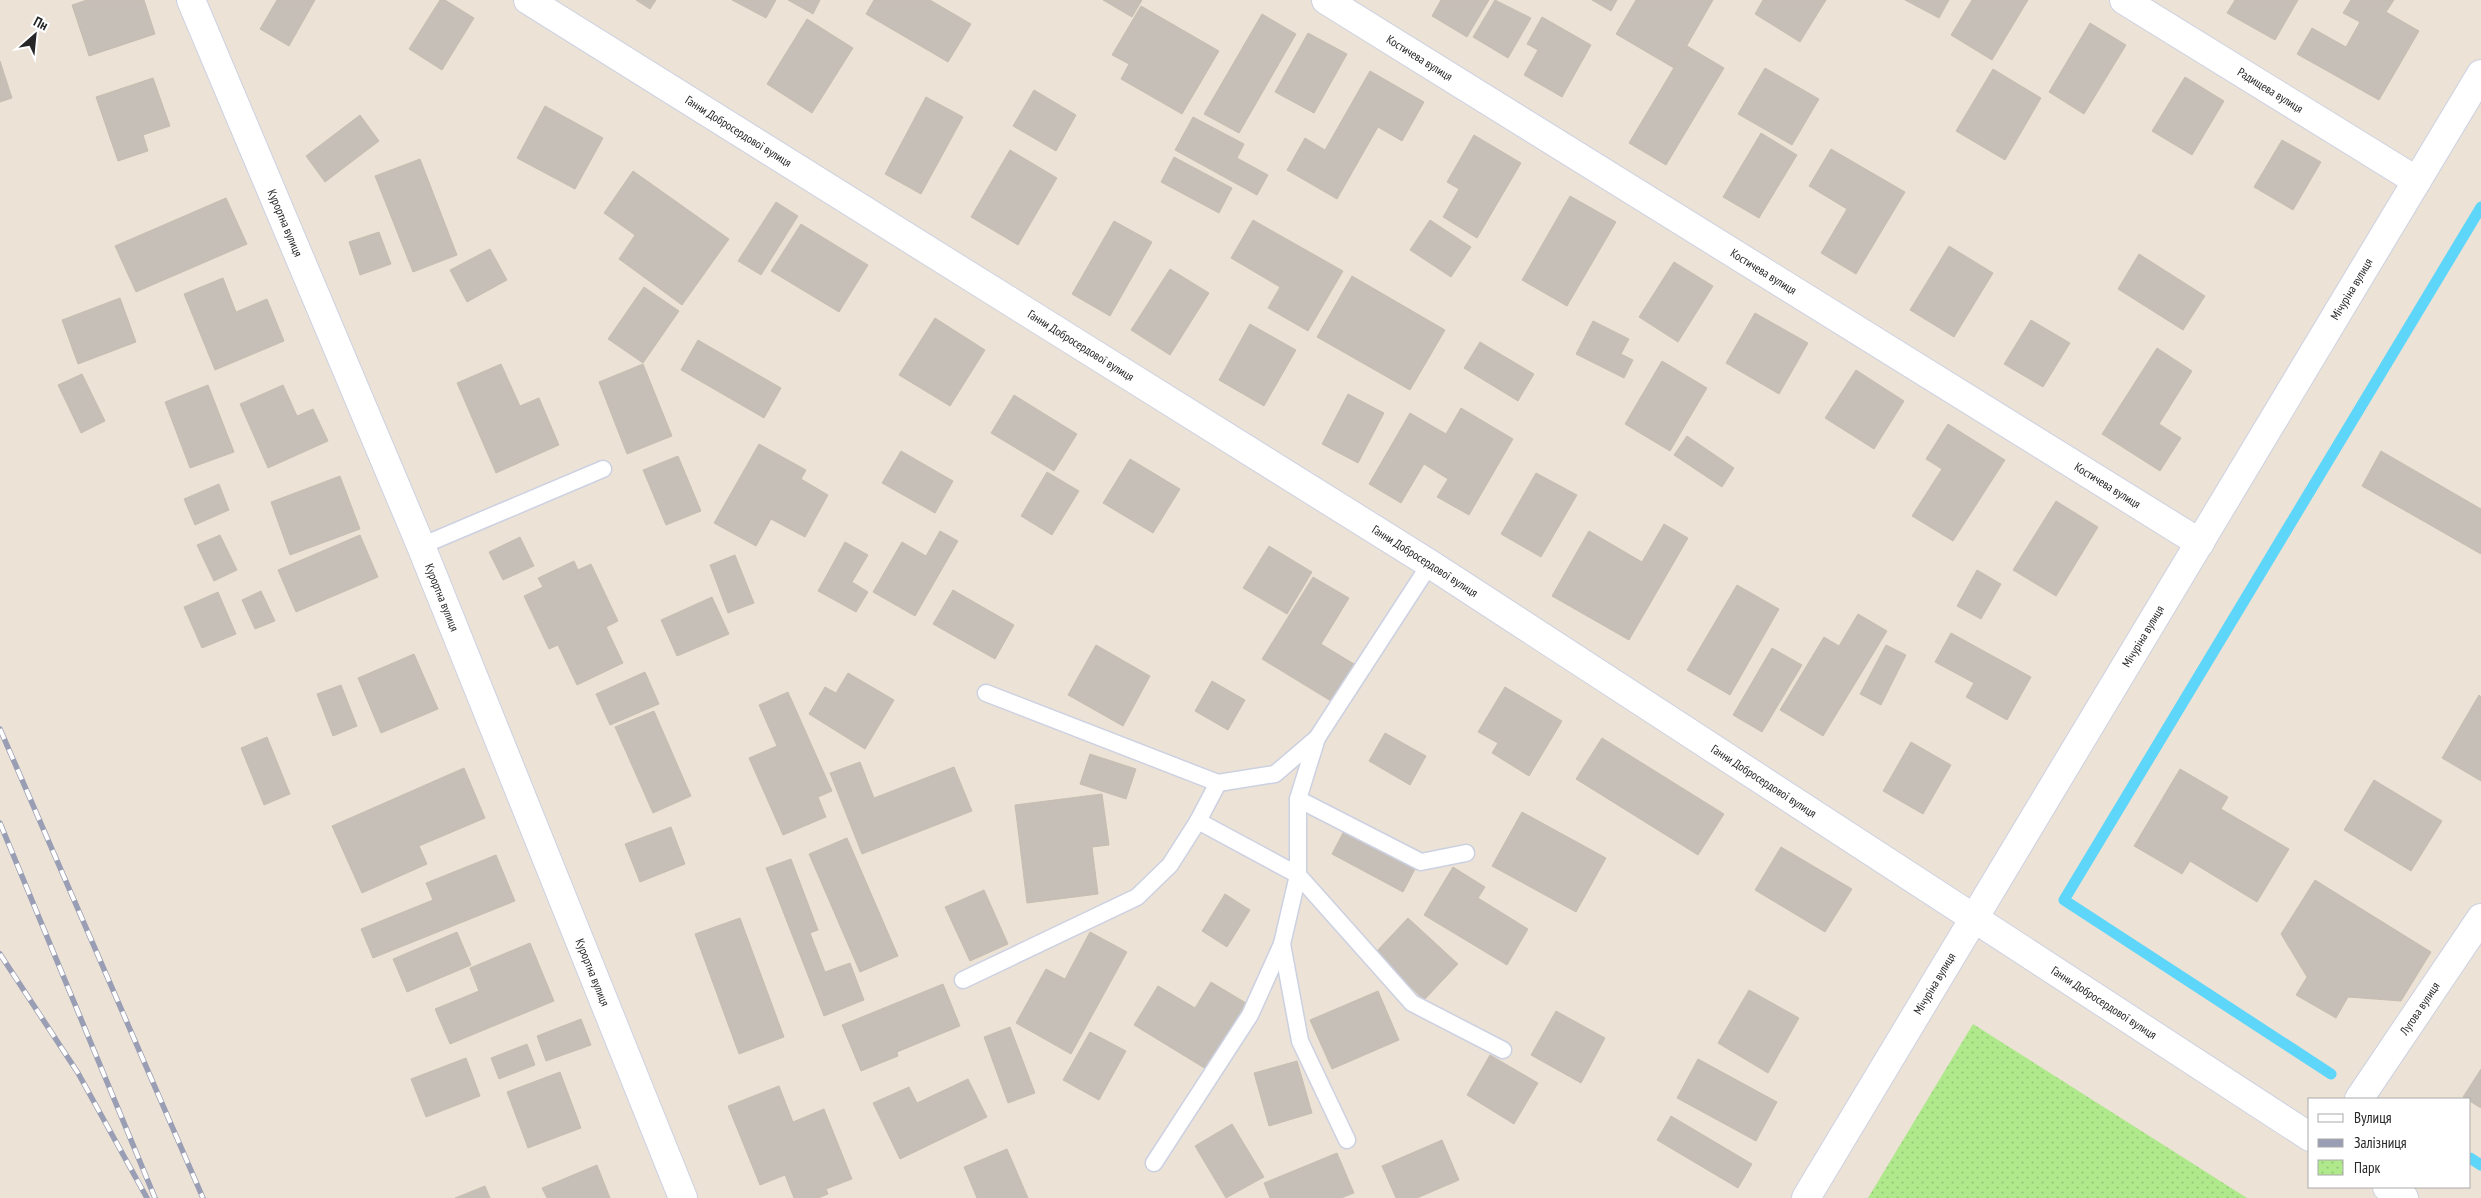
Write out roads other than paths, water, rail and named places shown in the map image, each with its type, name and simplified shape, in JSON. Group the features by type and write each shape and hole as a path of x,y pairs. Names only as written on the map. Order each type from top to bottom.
{"street":[{"name":"Курортна вулиця","path":"191,0 421,546 683,1198"},
{"name":"Ганни Добросердової вулиця","path":"528,0 1430,564 2308,1136"},
{"name":"Костичева вулиця","path":"1326,0 2200,543"},
{"name":"Радищева вулиця","path":"2124,0 2417,181"},
{"name":"Мічуріна вулиця","path":"1806,1198 2481,74"},
{"name":"Лугова вулиця","path":"2360,1098 2481,918"},
{"path":"2389,1188 2404,1198"}],"lane":[{"path":"421,546 603,469"},
{"path":"1154,1163 1250,1014 1282,944 1298,875 1298,799 1317,738 1430,564"},
{"path":"986,693 1218,783 1275,774 1317,738"},
{"path":"963,980 1137,897 1170,865 1198,822 1218,783"},
{"path":"1298,799 1421,862 1466,853"},
{"path":"1198,822 1298,875 1412,1003 1503,1050"},
{"path":"1282,944 1300,1041 1347,1140"}],"waterway":[{"path":"2331,1074 2064,900 2481,207"},
{"path":"2471,1159 2481,1165"}],"railway":[{"path":"0,729 203,1198"},
{"path":"0,823 155,1198"},
{"path":"0,954 78,1073 147,1198"}]}
